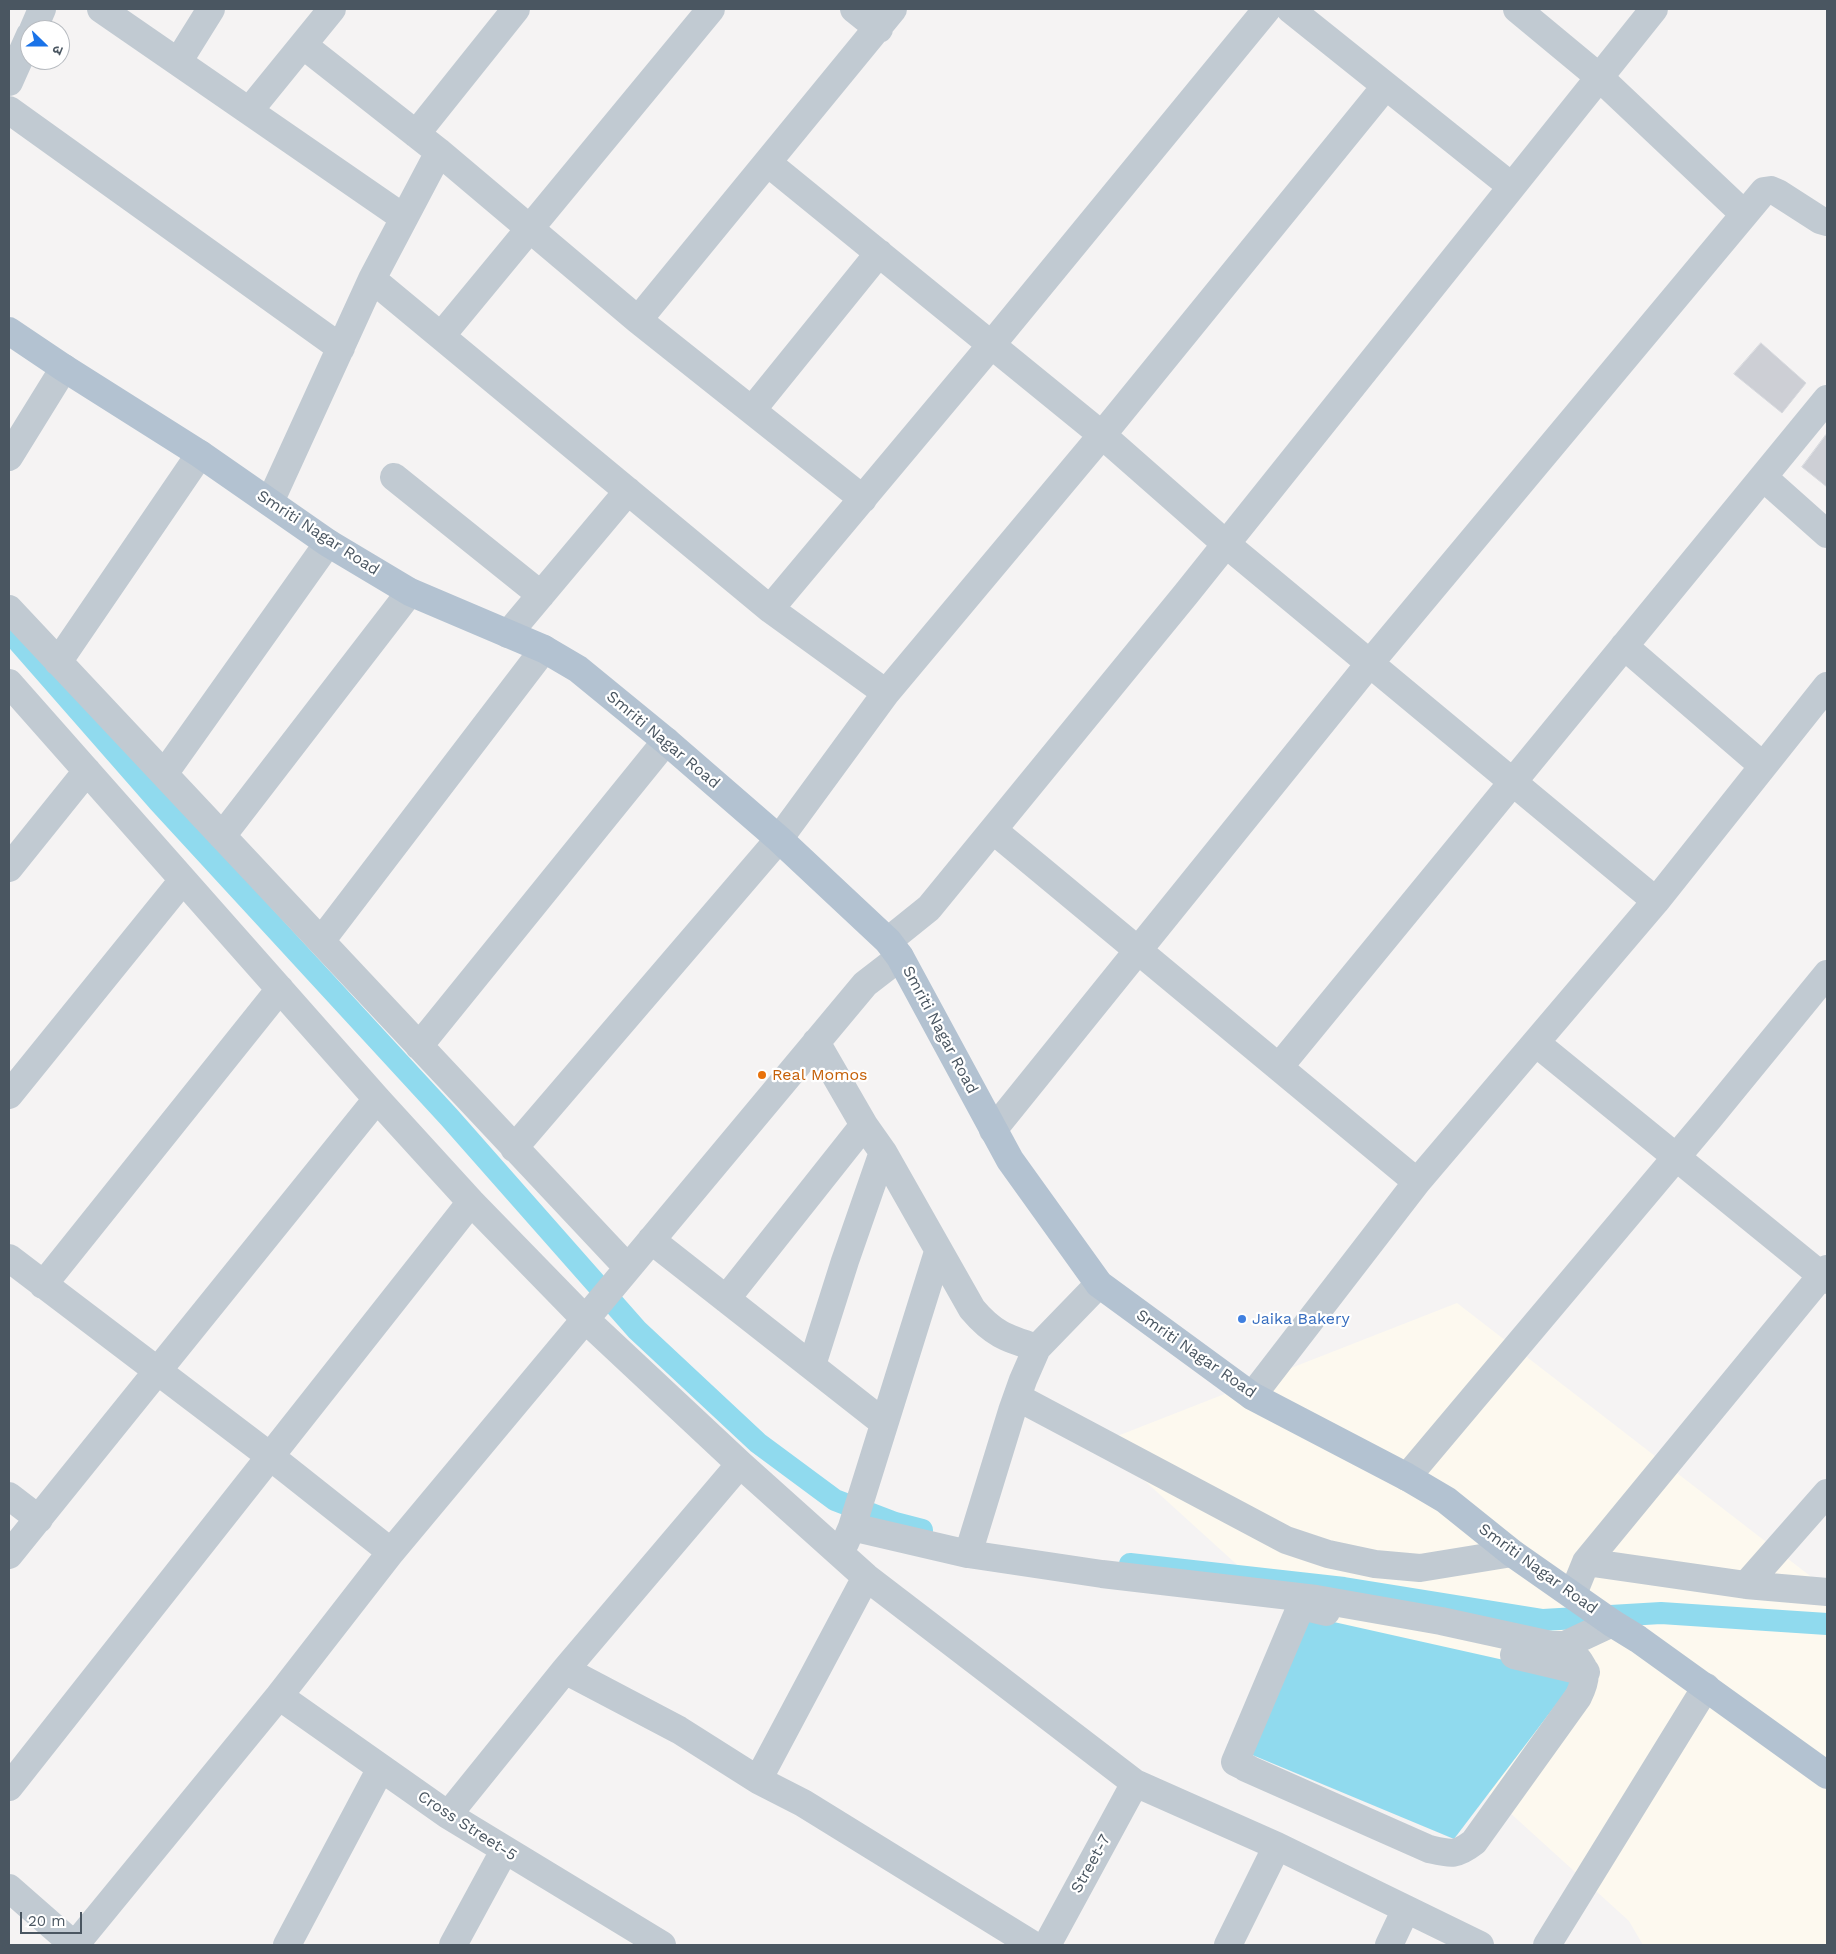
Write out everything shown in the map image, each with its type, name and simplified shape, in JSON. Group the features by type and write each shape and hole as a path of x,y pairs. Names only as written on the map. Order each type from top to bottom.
{"main road":[{"name":"Smriti Nagar Road","path":"9,330 64,368 200,454 328,543 410,592 544,649 578,669 666,741 779,839 894,949 1010,1160 1099,1284 1252,1396 1407,1477 1446,1500 1512,1553 1612,1623 1638,1638 1827,1775"}],"street":[{"path":"101,9 404,218"},
{"path":"178,62 211,9"},
{"path":"249,110 332,9"},
{"path":"416,134 516,9"},
{"path":"441,336 711,9"},
{"path":"638,320 886,19 854,9"},
{"path":"770,609 992,344 1267,9"},
{"path":"1290,9 1511,186"},
{"path":"1518,9 1599,77 1744,214"},
{"path":"9,1888 74,1945 279,1696 391,1552 993,830 1226,544 1654,9"},
{"path":"303,45 439,152 638,320 863,499"},
{"path":"9,82 20,58"},
{"path":"514,1148 779,839 886,693 1102,435 1385,87"},
{"path":"9,110 341,348"},
{"path":"270,502 372,279 439,152"},
{"path":"768,163 1102,435 1226,544 1656,901"},
{"path":"993,1130 1370,663 1764,191 1771,190 1820,220 1827,222"},
{"path":"752,410 879,253"},
{"path":"372,279 770,609 886,693"},
{"path":"9,457 64,368"},
{"path":"1279,1067 1827,399"},
{"path":"58,662 200,454"},
{"path":"394,477 541,595"},
{"path":"1763,477 1827,534"},
{"path":"508,634 628,491"},
{"path":"164,774 328,543"},
{"path":"222,836 410,592"},
{"path":"9,609 628,1268"},
{"path":"1624,646 1763,766"},
{"path":"321,941 544,649"},
{"path":"9,683 377,1099 471,1202 585,1319 740,1464 866,1577 1135,1783 1277,1846 1480,1945"},
{"path":"1252,1396 1417,1182 1656,901 1827,686"},
{"path":"419,1046 666,741"},
{"path":"9,868 87,771"},
{"path":"993,830 1417,1182"},
{"path":"9,1095 183,880"},
{"path":"1407,1477 1827,974"},
{"path":"43,1285 280,989"},
{"path":"816,1042 864,1125 883,1152 972,1309 986,1326 1010,1340 1037,1348"},
{"path":"1536,1043 1825,1275 1586,1562 1573,1594"},
{"path":"9,1555 377,1099"},
{"path":"726,1299 864,1125"},
{"path":"812,1366 845,1261 883,1152"},
{"path":"9,1787 471,1202"},
{"path":"652,1240 884,1423"},
{"path":"840,1554 852,1527 938,1252"},
{"path":"9,1258 271,1457 391,1552"},
{"path":"968,1554 1017,1397 1037,1348 1099,1284"},
{"path":"1017,1397 1286,1540 1328,1554 1375,1564 1420,1568 1512,1553"},
{"path":"448,1815 565,1670 740,1464"},
{"path":"1746,1584 1827,1493"},
{"path":"9,1496 39,1519"},
{"path":"852,1527 968,1554 1102,1574 1298,1597 1442,1621 1552,1645 1565,1644 1612,1623"},
{"path":"1586,1562 1746,1584 1827,1592"},
{"path":"758,1780 866,1577"},
{"path":"1240,1732 1298,1597"},
{"path":"1565,1644 1586,1672 1585,1683 1578,1697 1474,1842 1461,1852 1448,1853 1429,1849 1235,1762 1301,1606 1586,1672"},
{"path":"565,1670 679,1730 758,1780 803,1803 1033,1945"},
{"path":"1547,1945 1706,1687"},
{"name":"Cross Street-5","path":"279,1696 380,1768 504,1851 624,1935 662,1945"},
{"path":"287,1945 380,1768"},
{"name":"Street-7","path":"1047,1945 1135,1783"},
{"path":"1228,1945 1277,1846"},
{"path":"453,1945 504,1851"},
{"path":"1389,1945 1406,1909"}],"shaded area":[{"path":"1457,1303 1827,1589 1827,1945 1643,1945 1629,1921 1102,1442"}],"water":[{"path":"1307,1616 1562,1673 1571,1683 1454,1839 1250,1754"}],"building":[{"path":"1761,343 1806,383 1782,413 1734,374"},
{"path":"1827,436 1827,487 1802,467"}],"waterway":[{"path":"9,631 158,801 449,1117 637,1330 758,1443 835,1500 895,1523 922,1530"},
{"path":"1130,1564 1344,1588 1543,1620 1661,1613 1827,1624"}],"place":[{"name":"Real Momos","path":"762,1075"},
{"name":"Jaika Bakery","path":"1242,1319"}]}
